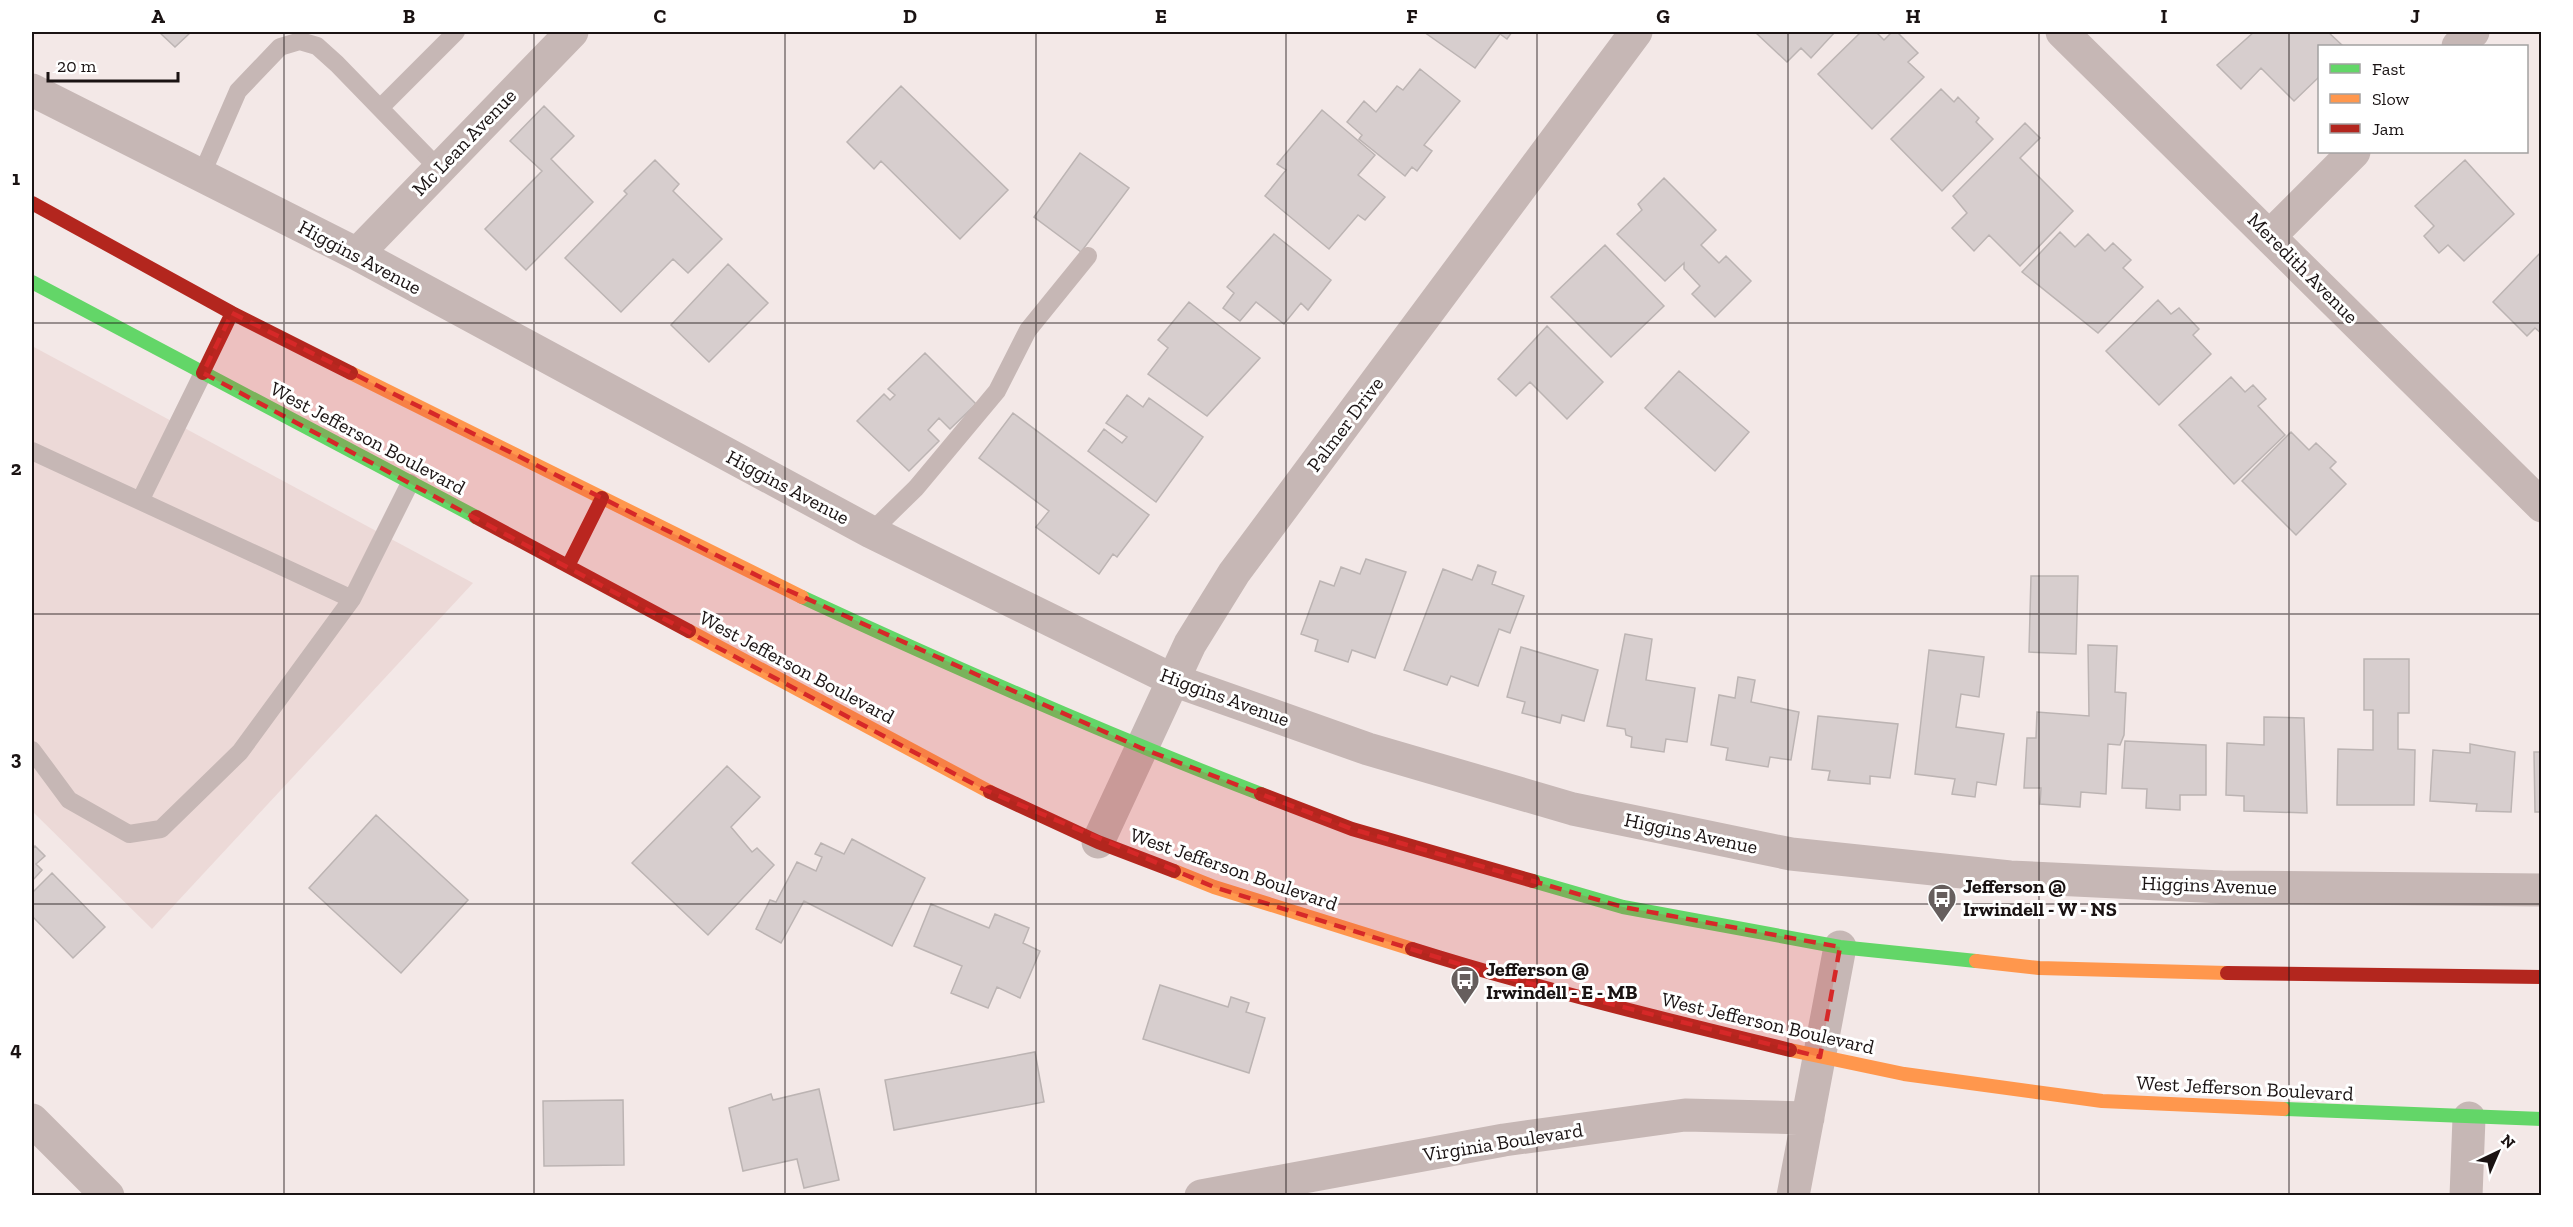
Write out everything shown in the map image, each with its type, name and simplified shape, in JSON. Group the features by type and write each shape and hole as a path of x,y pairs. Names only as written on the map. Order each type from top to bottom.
{"main road":[{"path":"32,203 232,313 785,589 976,677 1142,748 1352,829 1611,904 1840,947 2039,968 2138,972 2541,977"},
{"name":"West Jefferson Boulevard","path":"32,282 983,789 1098,842 1214,887 1481,971 1640,1014 1820,1057 1904,1074 2102,1101 2469,1118 2541,1119"},
{"path":"203,373 232,313"},
{"path":"568,566 602,498"}],"street":[{"name":"Mc Lean Avenue","path":"357,254 572,32"},
{"name":"Palmer Drive","path":"1098,842 1190,644 1234,573 1636,32"},
{"name":"Meredith Avenue","path":"2062,32 2271,236 2541,506"},
{"path":"2459,45 2473,32"},
{"name":"Higgins Avenue","path":"32,90 357,254 872,532 1173,680 1368,749 1573,809 1791,854 2010,877 2222,887 2541,890"},
{"path":"2271,236 2353,153"},
{"path":"1793,1196 1840,947"},
{"name":"Virginia Boulevard","path":"1201,1196 1504,1140 1685,1115 1808,1118"},
{"path":"2466,1196 2469,1118"},
{"path":"32,1120 108,1196"}],"lane":[{"path":"380,108 456,32"},
{"path":"201,176 238,91 280,47 300,41 317,46 438,168"},
{"path":"872,532 916,488 997,391 1028,330 1088,256"},
{"path":"140,501 203,373"},
{"path":"32,451 352,599"},
{"path":"32,750 69,800 129,834 161,829 240,752 352,599 410,483"}],"highlighted area":[{"path":"232,313 774,584 1141,748 1352,829 1623,907 1840,947 1820,1057 1481,971 1214,887 983,789 203,373"}],"shaded area":[{"path":"32,346 473,583 152,929 32,811"}],"building":[{"path":"159,32 191,32 175,47"},
{"path":"1424,32 1512,32 1507,39 1500,34 1475,68"},
{"path":"1755,32 1835,32 1811,58 1801,48 1787,62"},
{"path":"1861,32 1876,32 1884,40 1892,32 1897,32 1918,53 1908,62 1924,77 1872,129 1818,74"},
{"path":"2254,32 2328,32 2342,45 2318,45 2318,78 2294,101 2261,68 2241,89 2217,65"},
{"path":"1420,69 1460,101 1424,145 1432,151 1417,171 1412,167 1405,176 1359,139 1362,135 1347,122 1364,101 1376,112 1397,86 1403,90"},
{"path":"901,86 1008,190 960,239 881,161 874,169 847,142"},
{"path":"1941,89 1954,102 1958,97 1979,118 1976,122 1993,139 1942,191 1891,139"},
{"path":"544,106 574,136 551,159 593,202 526,270 485,229 542,171 510,141"},
{"path":"1322,110 1375,155 1358,175 1385,197 1365,220 1358,215 1329,249 1265,196 1286,170 1277,164"},
{"path":"2025,123 2040,138 2020,158 2073,211 2020,266 1989,235 1974,251 1952,228 1967,213 1953,196"},
{"path":"1080,153 1129,188 1081,252 1034,217"},
{"path":"655,160 679,184 673,191 722,239 688,273 673,259 621,312 565,258 627,194 624,191"},
{"path":"2465,160 2514,214 2464,261 2448,245 2439,253 2424,236 2434,226 2415,206"},
{"path":"1664,178 1716,230 1701,245 1719,263 1726,256 1751,281 1715,317 1692,294 1700,286 1684,269 1684,263 1665,281 1617,234 1642,210 1638,204"},
{"path":"2060,232 2075,247 2088,234 2105,251 2113,243 2131,260 2123,268 2143,287 2098,333 2022,272"},
{"path":"1274,234 1331,280 1308,310 1301,303 1284,324 1256,302 1240,321 1223,308 1234,293 1227,287"},
{"path":"1605,245 1664,306 1611,357 1551,297"},
{"path":"2542,251 2542,334 2535,328 2527,336 2493,302"},
{"path":"728,264 768,303 709,362 671,325"},
{"path":"2158,300 2171,314 2179,308 2199,329 2193,335 2211,354 2159,405 2106,351"},
{"path":"1189,302 1260,358 1207,416 1148,374 1168,348 1158,340"},
{"path":"1547,326 1603,382 1567,419 1530,382 1516,396 1498,379"},
{"path":"925,353 976,404 950,429 939,418 928,430 939,441 909,471 857,421 884,394 890,400 895,395 888,389"},
{"path":"1679,371 1749,432 1715,471 1645,408"},
{"path":"2231,377 2245,392 2253,385 2266,399 2258,406 2285,435 2234,484 2179,425"},
{"path":"1127,395 1143,407 1149,398 1203,437 1156,502 1088,451 1104,429 1122,443 1127,437 1106,423"},
{"path":"1013,413 1149,515 1117,557 1113,554 1099,574 1036,527 1049,511 979,458"},
{"path":"2291,432 2309,450 2316,443 2336,462 2330,468 2346,484 2296,535 2242,481"},
{"path":"1366,559 1406,572 1375,658 1352,650 1348,662 1315,651 1318,640 1301,634 1320,581 1334,586 1341,567 1360,574"},
{"path":"1478,565 1496,572 1492,584 1524,596 1510,633 1499,629 1478,686 1451,676 1447,685 1404,670 1443,569 1472,580"},
{"path":"2031,576 2078,576 2076,654 2029,652"},
{"path":"1625,634 1652,639 1646,680 1695,688 1687,742 1666,739 1664,752 1631,747 1632,737 1626,735 1625,729 1607,726"},
{"path":"2088,645 2117,646 2115,692 2126,693 2124,735 2120,745 2108,744 2106,794 2081,792 2080,807 2040,804 2041,788 2024,788 2027,738 2036,738 2037,712 2089,716"},
{"path":"1521,647 1598,670 1584,721 1562,715 1560,723 1522,713 1525,702 1507,697"},
{"path":"1929,650 1984,657 1979,697 1961,694 1956,727 2004,734 1996,785 1977,782 1975,797 1952,794 1955,779 1915,774"},
{"path":"2364,659 2409,659 2409,713 2398,713 2398,749 2415,750 2414,805 2337,805 2338,749 2373,750 2373,710 2364,710"},
{"path":"1738,677 1755,680 1751,702 1799,712 1791,760 1770,757 1768,767 1726,760 1728,748 1711,745 1719,695 1735,698"},
{"path":"1818,716 1898,724 1890,778 1870,776 1870,784 1828,780 1830,771 1812,769"},
{"path":"2264,717 2304,718 2307,813 2244,811 2244,796 2226,795 2227,743 2264,745"},
{"path":"2125,741 2206,745 2206,795 2180,795 2180,810 2146,808 2147,789 2122,788"},
{"path":"2470,744 2515,752 2511,812 2476,811 2477,804 2430,801 2433,750 2470,753"},
{"path":"2534,752 2542,752 2542,812 2535,812"},
{"path":"727,766 760,797 731,827 752,852 757,848 774,865 708,935 632,863"},
{"path":"376,815 468,900 401,973 309,888"},
{"path":"852,839 925,878 892,946 804,901 781,943 756,929 770,900 776,902 797,862 816,871 822,857 815,854 821,843 844,854"},
{"path":"35,846 45,856 36,864 42,870 32,881 32,850"},
{"path":"52,873 105,927 73,958 32,916 32,893"},
{"path":"931,904 989,928 995,914 1029,928 1023,943 1040,951 1020,998 997,987 988,1008 951,993 962,966 914,946"},
{"path":"1160,985 1228,1007 1231,997 1249,1003 1246,1012 1265,1018 1249,1073 1143,1039"},
{"path":"1035,1052 1044,1102 894,1130 885,1080"},
{"path":"819,1089 839,1180 804,1188 797,1159 743,1171 729,1108 771,1094 773,1100"},
{"path":"623,1100 624,1165 544,1166 543,1101"}],"traffic: fast":[{"path":"32,282 476,517"},
{"path":"802,597 1030,699 1261,794"},
{"path":"1533,881 1623,907 1840,947 1976,961"},
{"path":"2283,1109 2542,1119"}],"traffic: slow":[{"path":"351,373 802,597"},
{"path":"689,631 990,792"},
{"path":"1174,871 1214,887 1412,949"},
{"path":"1976,961 2039,968 2227,973"},
{"path":"1790,1050 1904,1074 2102,1101 2283,1109"}],"traffic: jam":[{"path":"32,203 232,313 351,373"},
{"path":"203,373 232,313"},
{"path":"568,566 602,498"},
{"path":"476,517 689,631"},
{"path":"990,792 1098,842 1174,871"},
{"path":"1261,794 1352,829 1533,881"},
{"path":"1412,949 1553,990 1790,1050"},
{"path":"2227,973 2542,977"}],"place":[{"name":"Jefferson @ Irwindell - W - NS","path":"1942,924"},
{"name":"Jefferson @ Irwindell - E - MB","path":"1465,1006"}]}
